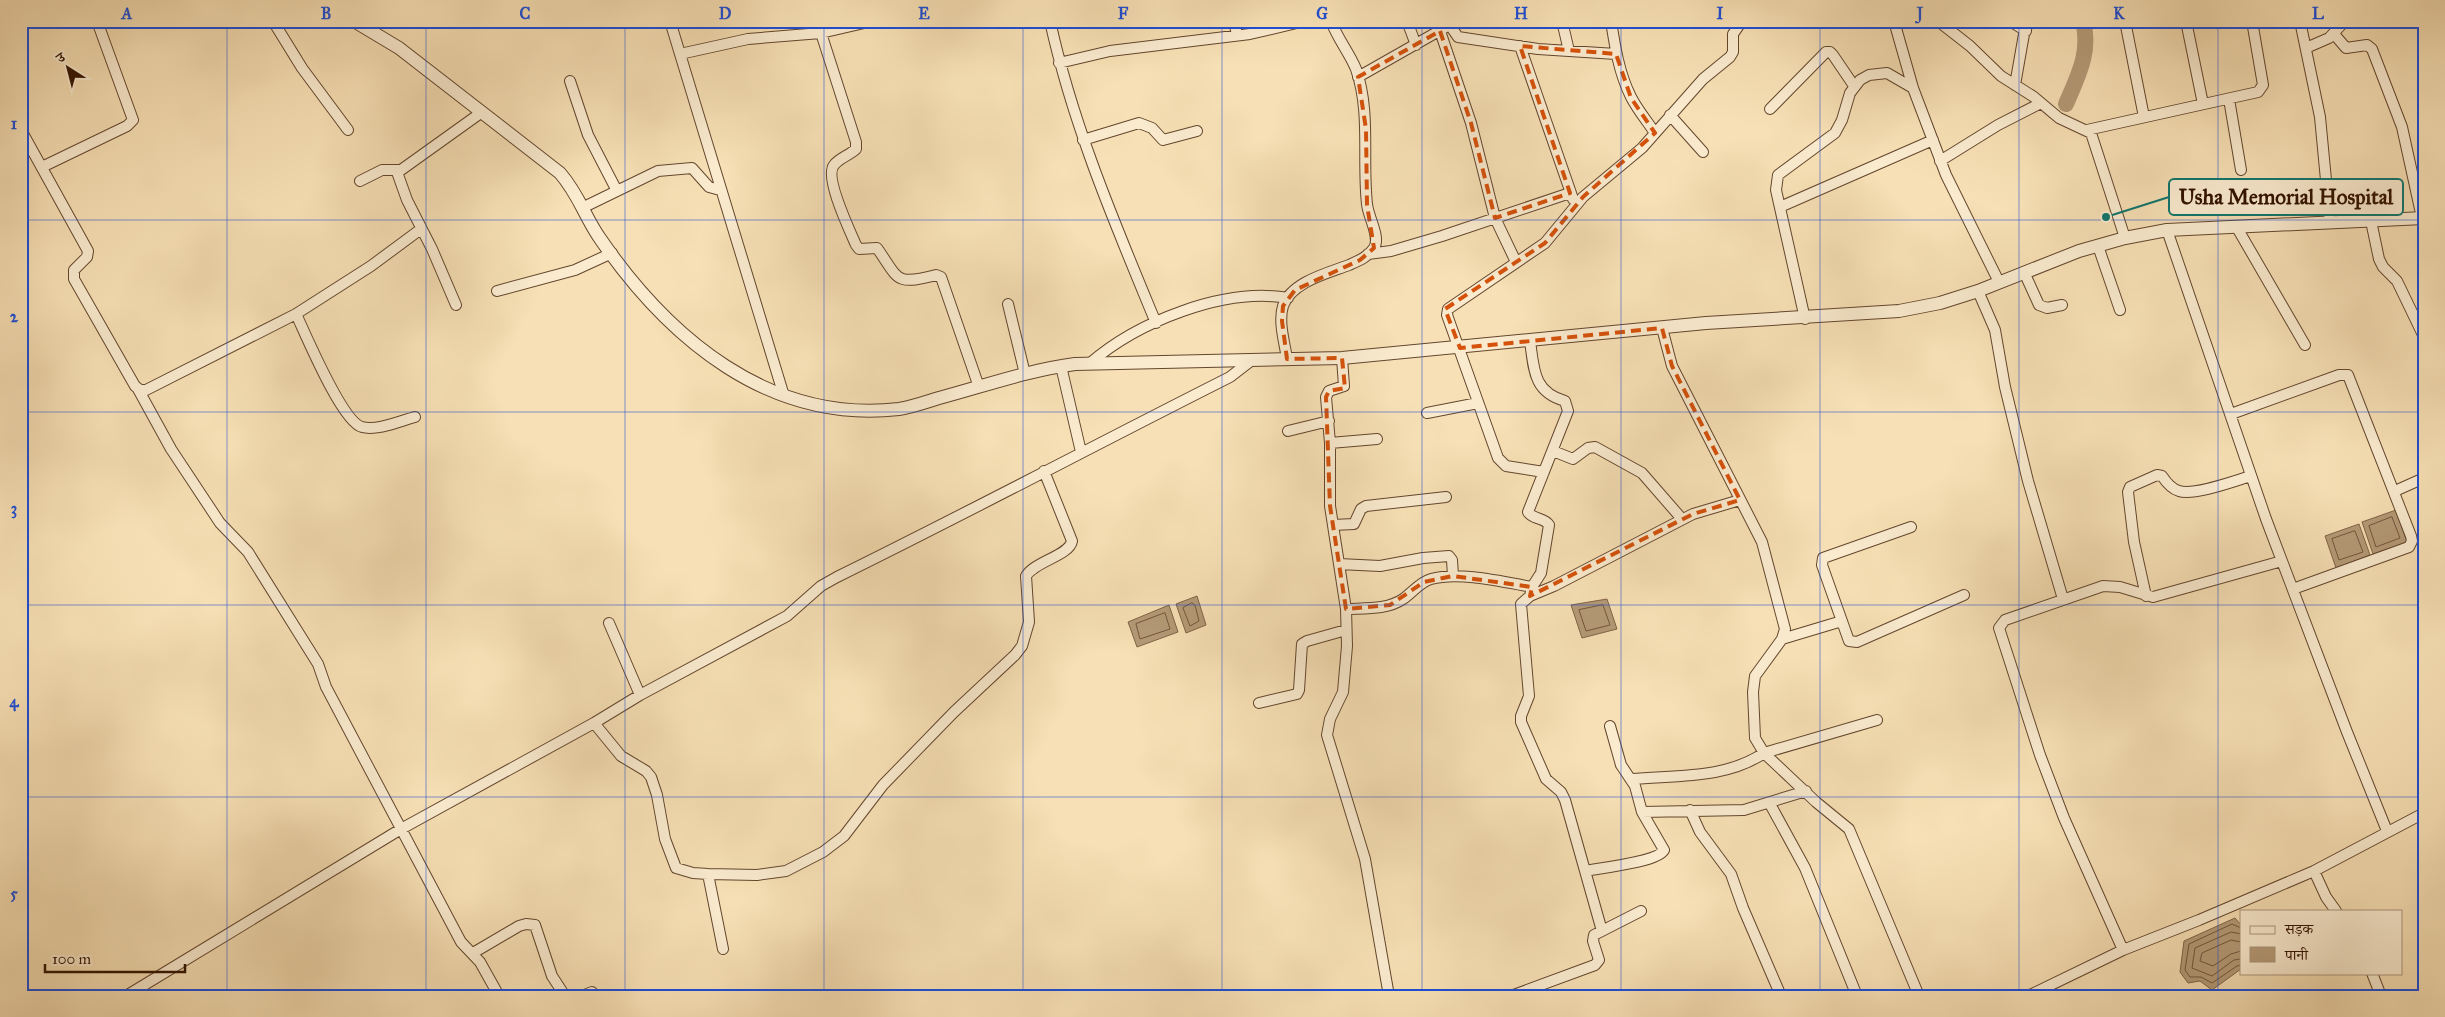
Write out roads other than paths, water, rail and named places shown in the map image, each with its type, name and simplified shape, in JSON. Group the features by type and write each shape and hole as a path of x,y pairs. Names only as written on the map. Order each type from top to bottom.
{"street":[{"path":"42,167 127,126 133,120 97,21"},
{"path":"273,21 302,68 348,130"},
{"path":"354,21 398,48 560,172 574,189 599,236 651,302 683,336 714,358 767,390 809,403 870,411 901,408 1061,366 1342,358 1706,323 1900,311 1940,303 1978,291 2024,272 2098,246 2125,238 2167,230 2423,218 2402,127 2372,49 2367,45 2346,48 2334,34"},
{"path":"670,21 784,396"},
{"path":"680,54 748,39 821,33 873,21"},
{"path":"1050,21 1059,63 1083,140 1156,323"},
{"path":"1234,21 1237,35"},
{"path":"1059,63 1110,51 1237,35 1305,21"},
{"path":"1287,359 1282,321 1283,306 1288,298 1310,280 1360,260 1374,248 1376,240 1367,205 1366,129 1362,96 1355,68 1334,31 1332,21"},
{"path":"1407,21 1416,45"},
{"path":"1562,21 1570,51"},
{"path":"1611,21 1616,54 1631,98 1655,133"},
{"path":"1544,472 1506,466 1501,462 1494,450 1447,315 1448,309 1545,242 1591,190 1642,148 1703,79 1730,57 1733,52 1733,34 1742,21"},
{"path":"1894,21 1914,88 1940,161 1999,282"},
{"path":"1938,21 1970,46 2001,76 2041,103 2059,118 2087,130 2094,137 2125,238"},
{"path":"2010,21 2026,29 2015,86"},
{"path":"2125,21 2144,117"},
{"path":"2186,21 2203,104"},
{"path":"2087,130 2258,92 2263,85 2252,21"},
{"path":"2300,21 2320,117 2330,222"},
{"path":"2306,48 2334,34 2345,21"},
{"path":"1358,77 1416,45 1447,25"},
{"path":"1447,25 1458,37 1520,46 1616,54"},
{"path":"1447,25 1495,218 1516,262"},
{"path":"821,33 856,142 856,150 835,163 831,171 837,198 856,246 859,249 877,248 897,277 906,280 936,275 941,277 979,387"},
{"path":"1520,46 1570,193 1577,205"},
{"path":"1770,108 1826,52 1830,52 1833,55 1854,86"},
{"path":"1805,318 1776,190 1778,175 1836,133 1854,86 1869,75 1887,73 1914,88"},
{"path":"570,81 588,135 617,191"},
{"path":"2229,99 2241,170"},
{"path":"1940,161 1998,125 2041,103"},
{"path":"360,181 382,170 397,172 411,164 482,112"},
{"path":"1670,115 1703,152"},
{"path":"1083,140 1132,124 1148,125 1163,140 1197,131"},
{"path":"21,130 88,251 87,257 74,270 74,279 138,389 143,403 176,457 220,523 248,552 318,664 326,687 461,942 473,953 499,996"},
{"path":"1780,207 1933,140"},
{"path":"584,207 658,171 686,166 697,172 709,187 720,190"},
{"path":"397,172 403,190 456,305"},
{"path":"1368,254 1400,249 1570,193"},
{"path":"2371,221 2379,259 2383,267 2398,281 2424,337"},
{"path":"2236,226 2305,345"},
{"path":"138,389 146,390 296,314 371,266 422,229"},
{"path":"2167,230 2282,561 2387,831"},
{"path":"2098,246 2120,310"},
{"path":"497,291 575,270 612,253"},
{"path":"2024,272 2039,305 2047,308 2062,306"},
{"path":"1978,291 1995,330 2005,387 2028,481 2063,599"},
{"path":"1089,364 1116,343 1183,310 1253,295 1288,298"},
{"path":"1008,304 1025,374"},
{"path":"296,314 337,399 354,422 361,427 373,428 415,417"},
{"path":"1662,328 1672,366 1766,554 1786,629 1782,639 1755,676 1754,732 1758,744 1764,752 1806,791 1850,829 1919,996"},
{"path":"1530,341 1539,386 1567,405 1568,410 1528,512 1531,516 1546,521 1549,525 1541,574 1531,592 1523,600 1520,609 1529,696 1521,722 1546,778 1561,792 1565,800 1602,931"},
{"path":"1342,358 1344,386 1329,391 1326,394 1329,421 1333,525 1346,609 1346,670 1343,692 1330,719 1328,735 1365,859 1389,996"},
{"path":"126,996 401,829 594,723 640,695 787,616 812,593 837,577 968,513 1081,452 1230,377 1252,360"},
{"path":"1061,366 1081,452"},
{"path":"2231,414 2339,375 2348,376 2395,491 2411,536 2411,545 2293,589"},
{"path":"1427,413 1478,402"},
{"path":"1288,431 1329,421"},
{"path":"1330,443 1376,439"},
{"path":"1553,451 1573,459 1588,448 1595,447 1628,464 1642,473 1682,519"},
{"path":"594,723 621,756 646,770 651,777 657,795 665,839 676,868 693,874 757,875 777,873 798,866 823,852 844,836 883,785 1022,646 1029,622 1026,576 1036,565 1071,545 1070,534 1044,472"},
{"path":"2146,596 2134,542 2128,492 2130,487 2157,475 2162,476 2174,489 2181,492 2192,492 2251,476"},
{"path":"2395,491 2424,478"},
{"path":"1333,525 1354,524 1361,509 1366,506 1446,497"},
{"path":"1346,609 1390,605 1402,600 1424,582 1453,576 1531,592 1554,586 1682,519 1740,500"},
{"path":"1911,527 1823,558 1822,566 1849,641 1856,642 1964,595"},
{"path":"1339,564 1380,566 1423,558 1449,556 1452,560 1453,576"},
{"path":"2123,950 2064,818 2040,755 1999,628 2005,620 2063,599 2110,585 2153,597 2282,561"},
{"path":"1782,639 1842,621"},
{"path":"609,623 640,695"},
{"path":"1259,703 1297,694 1299,690 1302,644 1346,630"},
{"path":"1632,779 1686,776 1709,772 1753,760 1764,752 1877,720"},
{"path":"1585,871 1640,861 1663,853 1664,846 1642,812 1632,779 1622,765 1610,726"},
{"path":"1642,812 1744,810 1770,804 1806,791"},
{"path":"1770,804 1805,868 1857,996"},
{"path":"1690,810 1700,832 1731,874 1743,908 1781,996"},
{"path":"2028,996 2123,950 2314,871 2424,813"},
{"path":"2314,871 2326,898 2335,910"},
{"path":"708,874 723,949"},
{"path":"1511,996 1595,965 1599,960 1593,937 1641,911"},
{"path":"473,953 519,926 526,924 535,926 552,976 565,996"},
{"path":"2372,974 2381,996"},
{"path":"582,996 592,992"}],"water":[{"path":"2396,510 2407,542 2373,554 2362,522"},
{"path":"2359,524 2370,555 2336,568 2325,536"},
{"path":"1197,596 1206,625 1186,633 1176,604"},
{"path":"1607,599 1617,629 1582,638 1571,605"},
{"path":"1169,605 1178,632 1137,647 1128,622"},
{"path":"2235,918 2240,924 2240,970 2212,990 2200,981 2188,983 2180,972 2184,941"}],"waterway":[{"path":"2066,104 2082,64 2085,43 2083,21"}],"place":[{"name":"Usha Memorial Hospital","path":"2106,217"}]}
